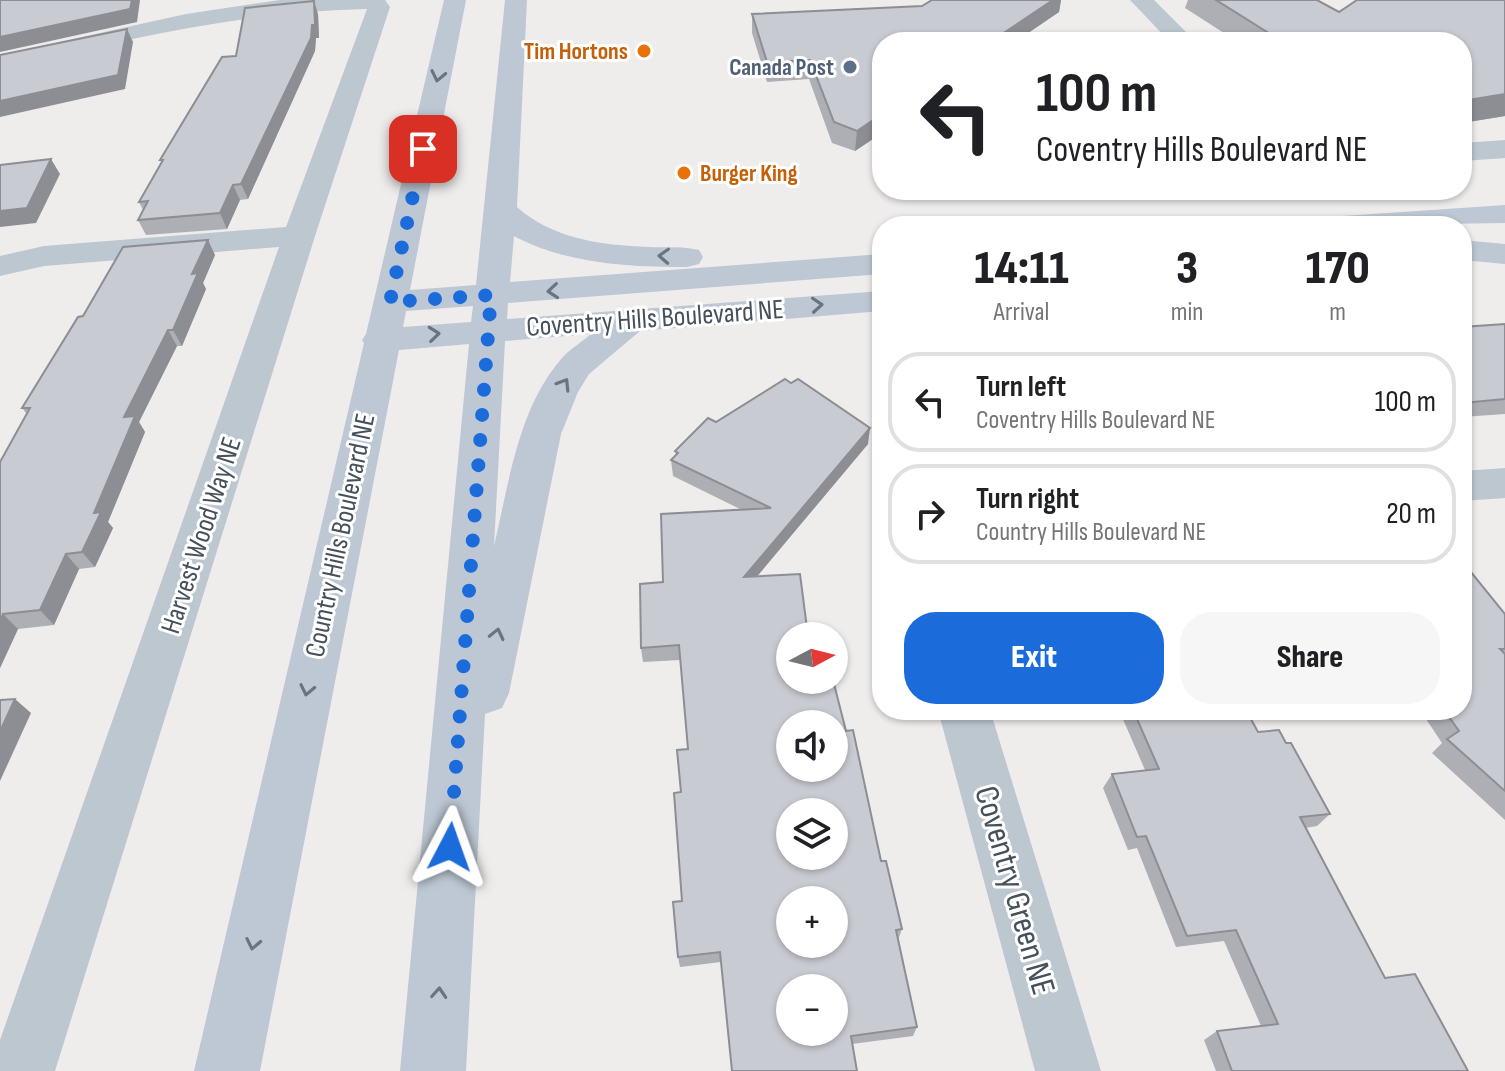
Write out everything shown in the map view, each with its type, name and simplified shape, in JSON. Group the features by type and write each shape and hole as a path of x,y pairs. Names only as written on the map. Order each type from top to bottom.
{"main road":[{"name":"Country Hills Boulevard NE","path":"227,1071 455,0"},
{"path":"433,1071 516,0"},
{"path":"501,209 531,233 603,252 670,257 872,253"},
{"path":"1472,216 1505,214"},
{"path":"1472,251 1505,256"},
{"path":"1472,260 1505,256"},
{"name":"Coventry Hills Boulevard NE","path":"385,321 490,312 872,265"},
{"name":"Coventry Hills Boulevard NE","path":"490,312 631,320 872,302"},
{"path":"450,847 541,434 559,391 576,366 631,320"}],"street":[{"path":"1141,0 1174,32"},
{"path":"0,62 170,24 270,9 374,2"},
{"name":"Harvest Wood Way NE","path":"22,1071 299,236 379,7 374,2"},
{"path":"1472,151 1505,149"},
{"path":"0,266 44,256 299,236"},
{"name":"Coventry Green NE","path":"967,720 1068,1071"}],"building":[{"path":"0,0 132,0 130,9 0,37"},
{"path":"932,0 1053,0 1005,32 872,32 872,121 857,131 834,122 810,60 767,62 752,14 922,6"},
{"path":"1216,0 1317,0 1339,12 1357,0 1505,0 1505,94 1472,99 1472,32 1267,32"},
{"path":"314,1 315,25 312,25 311,38 241,184 233,185 220,213 138,220 148,201 139,202 163,160 160,160 222,57 236,56 245,8"},
{"path":"127,29 118,75 0,101 0,55"},
{"path":"51,159 27,208 0,211 0,165"},
{"path":"208,240 192,274 198,273 173,330 168,330 124,417 135,416 94,513 101,512 82,552 66,554 40,610 3,614 0,621 0,462 30,408 22,408 78,317 83,316 123,247"},
{"path":"1505,324 1505,399 1472,402 1472,326"},
{"path":"785,379 791,383 798,379 870,428 744,577 800,574 806,622 776,622 776,694 837,694 841,710 776,710 776,782 848,782 848,731 853,730 881,861 886,861 902,929 896,930 917,1027 851,1036 857,1071 732,1071 720,952 678,957 673,902 682,901 674,793 681,792 677,750 688,749 679,645 641,648 640,584 663,582 661,514 771,508 671,460 678,453 675,451 708,418 716,422"},
{"path":"1472,573 1505,614 1505,649 1500,649 1505,654 1505,791 1447,739 1459,731 1451,720 1472,720"},
{"path":"15,699 0,731 0,700"},
{"path":"1137,720 1251,720 1258,732 1279,730 1286,743 1291,743 1330,814 1300,817 1385,978 1415,974 1468,1071 1232,1071 1217,1031 1278,1024 1236,930 1187,936 1146,836 1137,837 1112,774 1159,769"}],"place":[{"name":"Tim Hortons","path":"644,51"},
{"name":"Canada Post","path":"850,67"},
{"name":"Burger King","path":"684,173"}],"route":[{"path":"423,149 390,302 491,295 450,847"}]}
